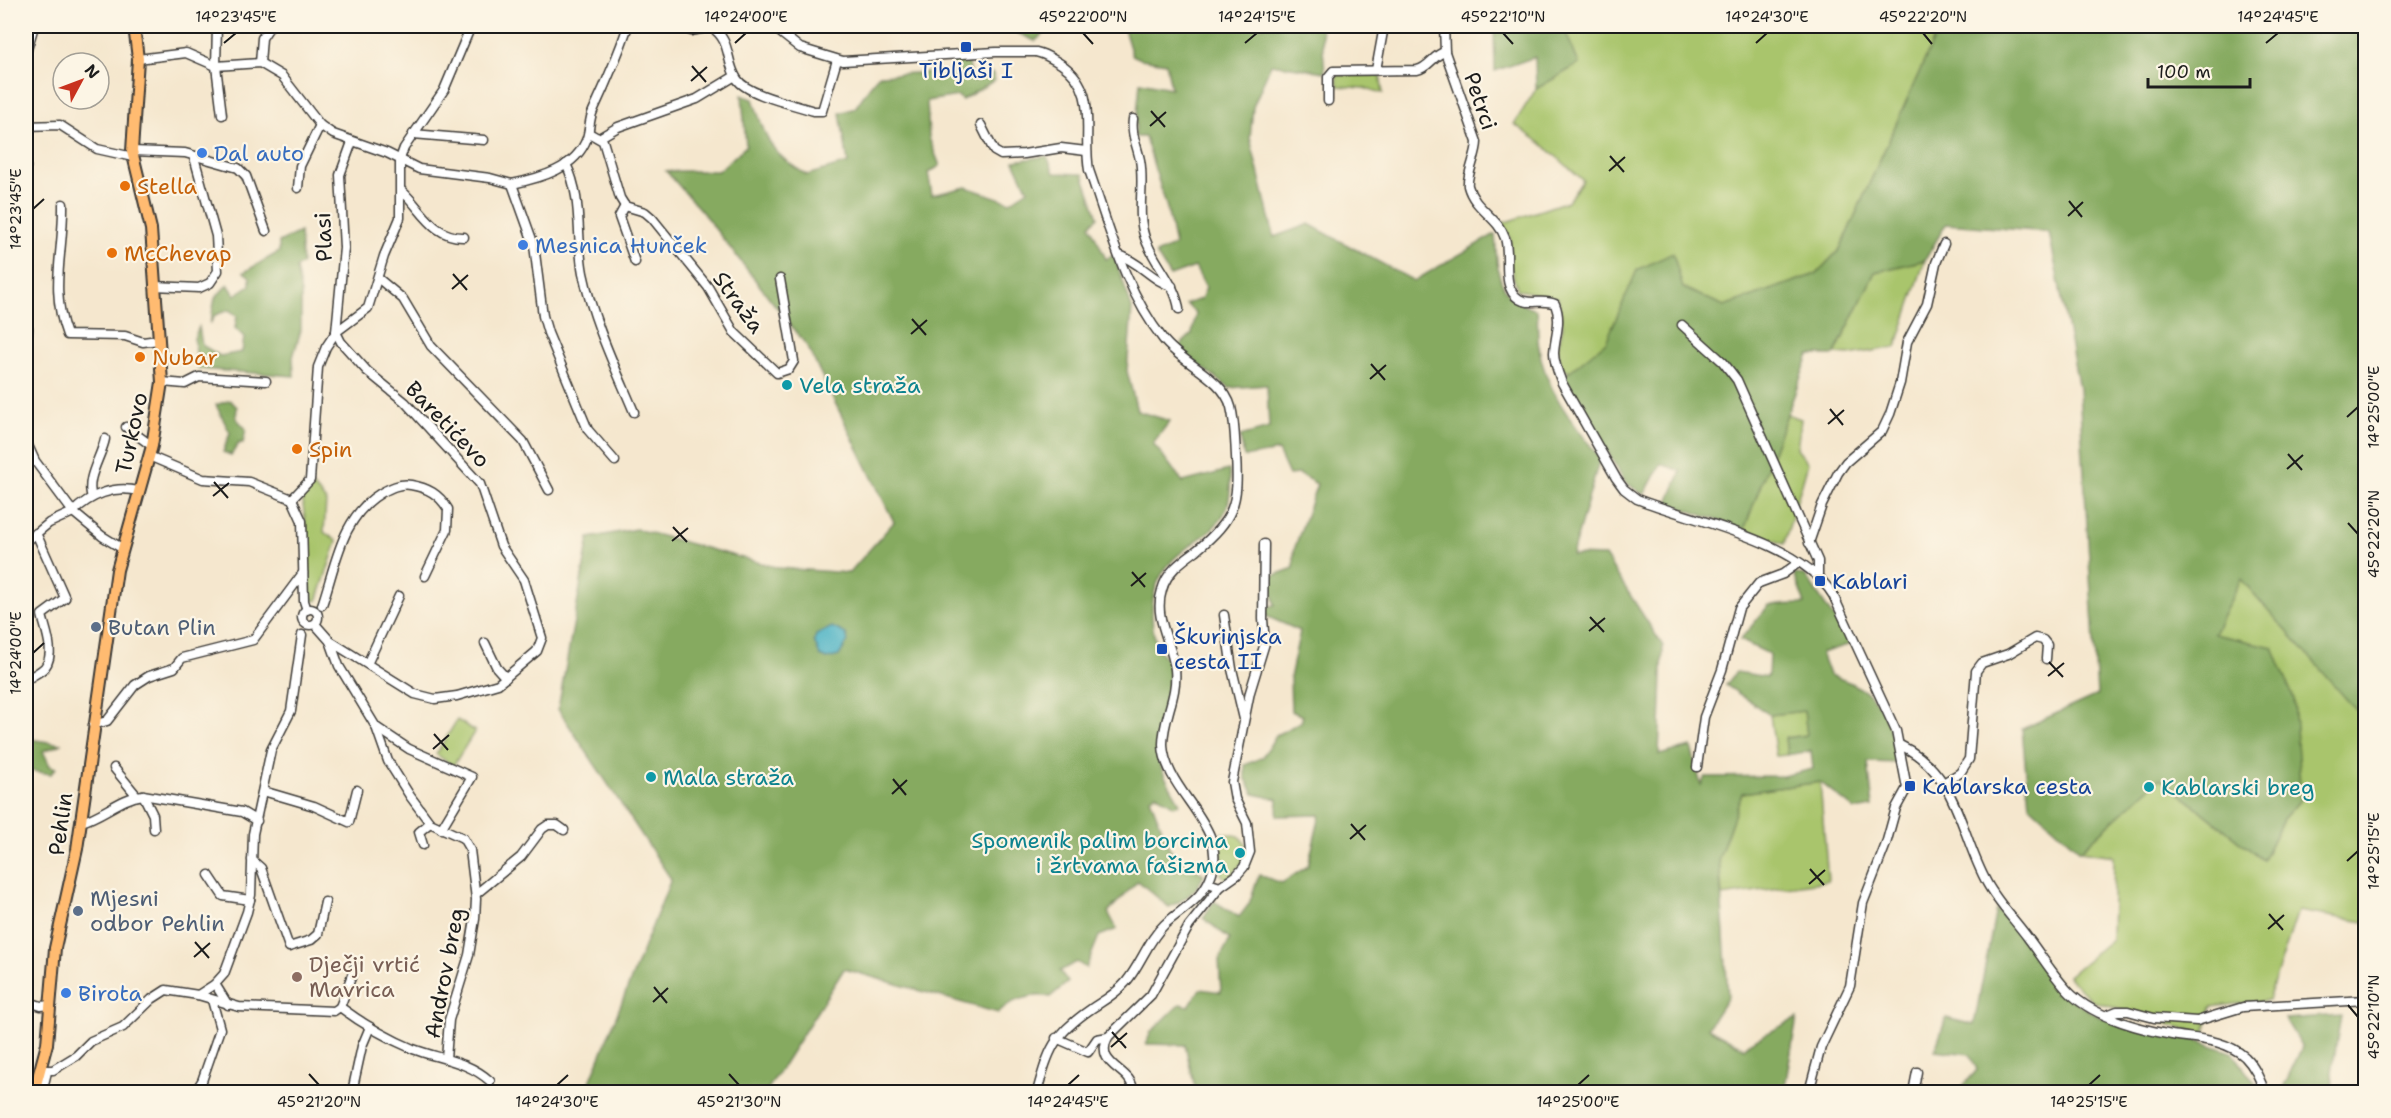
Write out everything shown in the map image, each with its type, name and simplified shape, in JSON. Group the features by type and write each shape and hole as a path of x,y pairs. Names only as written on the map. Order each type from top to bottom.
{"main road":[{"name":"Turkovo","path":"107,638 123,549 151,451 162,382 151,229 133,154 138,58 134,26"},
{"name":"Pehlin","path":"34,1092 44,1071 55,948 73,874 107,638"}],"street":[{"path":"26,53 34,26"},
{"path":"217,26 216,66 222,115"},
{"path":"260,63 262,38 270,26"},
{"path":"292,499 311,476 315,379 323,353 336,332 365,313 384,256 400,218 402,191 400,159 413,134 444,90 471,26"},
{"path":"138,58 186,53 201,62 216,66 260,63 282,76 320,125 352,142 400,159 420,169 490,178 512,184 552,173 566,164 580,150 589,133 593,112 605,88 628,26"},
{"path":"679,26 691,31 711,27 720,33 726,44 735,76 740,83 751,90 814,111 822,111 837,60"},
{"path":"772,26 800,48 837,60 1036,52 1046,54 1069,69 1082,86 1087,99 1086,152 1089,170 1130,284 1162,339 1179,356 1221,388 1229,400 1233,417 1238,491 1229,518 1219,531 1172,570 1161,592 1159,607 1174,664 1176,682 1164,732 1164,752 1170,772 1199,816 1212,841 1214,862 1208,883 1197,899 1156,934 1127,981 1117,992 1056,1038 1049,1050 1037,1092"},
{"path":"1376,70 1384,26"},
{"name":"Petrci","path":"1444,26 1445,52 1477,142 1477,155 1467,183 1470,194 1476,204 1499,227 1505,238 1507,273 1511,290 1518,299 1526,302 1547,300 1555,304 1559,314 1554,354 1562,382 1624,489 1637,499 1667,511 1758,539 1798,563"},
{"path":"1328,102 1326,86 1329,74 1340,70 1424,69 1440,53 1445,52"},
{"path":"599,138 618,127 697,99 735,76"},
{"path":"1133,119 1132,136 1141,168 1140,219 1153,256 1173,286 1179,309"},
{"path":"26,126 60,125 97,149 133,154 171,151 227,163 246,176 266,231"},
{"name":"Plasi","path":"298,188 300,166 320,125"},
{"path":"981,125 994,151 1001,155 1061,148 1086,152"},
{"path":"589,133 603,141 620,198 625,206 619,217 635,262"},
{"path":"413,134 484,140"},
{"name":"Plasi","path":"336,332 344,248 340,175 352,142"},
{"path":"154,286 200,288 210,283 219,264 216,236 194,157"},
{"path":"566,164 575,187 582,271 590,298 634,412"},
{"path":"512,184 534,245 541,306 548,333 588,430 615,461"},
{"path":"402,191 429,224 451,237 464,237"},
{"path":"63,204 56,278 57,302 66,335 118,336 143,342 158,340"},
{"name":"Straža","path":"625,206 645,212 652,218 708,286 734,332 777,373 789,369 794,361 780,279"},
{"path":"1809,543 1822,505 1838,473 1846,462 1882,431 1890,414 1900,383 1907,342 1927,304 1936,263 1944,244"},
{"path":"1119,255 1136,261 1160,281 1173,286"},
{"name":"Baretićevo","path":"378,279 403,299 431,346 523,441 549,490"},
{"path":"1682,325 1723,362 1737,380 1818,561 1818,574"},
{"path":"26,359 28,328"},
{"name":"Baretićevo","path":"311,618 330,641 368,662 415,694 435,699 488,689 506,678 537,651 542,638 524,580 501,546 486,494 480,484 405,402 360,364 341,342 336,332"},
{"path":"162,382 184,384 200,377 266,381"},
{"path":"126,427 151,451 203,479 249,482 292,499 302,521 303,573 311,618"},
{"name":"Turkovo","path":"92,497 88,487 100,459 105,439"},
{"path":"26,442 35,461 73,512 102,536 123,549"},
{"path":"198,995 215,984 224,974 250,900 252,842 271,750 291,711 302,634 322,605 339,549 348,528 369,502 399,485 424,487 436,494 448,509 447,530 425,576"},
{"name":"Turkovo","path":"26,542 36,533 73,512 92,497 101,493 138,491"},
{"path":"26,680 45,667 48,661 50,648 42,615 65,598 36,533"},
{"path":"1133,1092 1132,1084 1105,1056 1104,1047 1108,1037 1150,995 1189,926 1220,886 1237,875 1248,859 1250,845 1247,823 1235,799 1232,782 1244,719 1265,643 1264,544"},
{"path":"1696,767 1704,717 1722,670 1739,608 1759,583 1783,574 1798,563 1818,574 1833,594 1900,745 1907,778 1906,793 1896,808 1886,844 1863,903 1855,969 1848,994 1821,1047 1809,1092"},
{"path":"93,725 107,721 135,685 149,676 174,668 182,658 247,644 256,637 303,573"},
{"path":"368,662 399,596"},
{"path":"1224,615 1232,669 1244,719"},
{"path":"1945,782 1960,773 1969,759 1976,671 1982,663 2008,654 2035,638 2043,640 2047,645 2046,659"},
{"name":"Androv breg","path":"330,641 339,666 376,727 388,761 430,823 467,842 476,894 469,955 449,1020 446,1059"},
{"path":"485,643 497,668 506,678"},
{"name":"Androv breg","path":"376,727 409,749 472,777 441,829"},
{"path":"1900,745 1915,753 1945,782 1958,808 1979,869 1995,896 2073,996 2131,1025 2212,1041 2232,1048 2253,1068 2265,1092"},
{"path":"114,768 140,795 153,814 154,830"},
{"path":"263,791 314,806 349,822 357,790"},
{"path":"81,822 94,819 140,795 242,812 257,821"},
{"path":"423,845 419,832 430,823"},
{"name":"Androv breg","path":"476,894 521,857 542,830 549,825 557,825 564,830"},
{"path":"252,860 261,868 289,947 311,940 318,934 325,902"},
{"path":"209,875 223,896 250,900"},
{"path":"1208,883 1220,886"},
{"path":"42,1092 44,1071 76,1056 91,1041 123,1027 152,999 166,990 198,995 228,1005 334,1011 340,1007 355,967"},
{"path":"215,984 228,1005"},
{"path":"195,1092 202,1081 220,1029 212,1000"},
{"path":"2107,1015 2128,1011 2154,1018 2197,1021 2243,1007 2366,1000"},
{"path":"26,1001 41,1006 51,1005"},
{"path":"340,1007 370,1027 410,1047 464,1064 490,1081"},
{"path":"352,1092 362,1046 370,1027"},
{"path":"1056,1038 1088,1052 1098,1039 1108,1037"},
{"path":"1913,1092 1917,1072"}],"green space":[{"path":"1003,26 1071,26 1046,32 1035,41"},
{"path":"1123,26 1321,26 1325,72 1271,64 1253,107 1250,138 1274,237 1309,224 1414,281 1495,234 1501,282 1513,299 1537,310 1542,363 1554,393 1600,458 1572,555 1605,556 1663,646 1659,755 1691,747 1701,785 1705,777 1783,776 1813,769 1811,751 1787,755 1785,738 1807,735 1804,711 1770,715 1726,685 1736,672 1768,677 1769,654 1740,640 1769,605 1805,604 1794,574 1805,575 1851,644 1821,653 1829,675 1861,688 1879,706 1901,763 1868,762 1873,807 1855,810 1820,782 1742,793 1719,858 1728,997 1708,1028 1744,1048 1750,1042 1797,1018 1784,1092 1196,1092 1185,1045 1146,1044 1151,1032 1180,1004 1189,1006 1200,989 1221,992 1219,960 1230,939 1203,918 1214,901 1239,917 1249,904 1259,875 1282,883 1308,866 1320,815 1277,816 1278,799 1254,794 1245,777 1245,765 1263,757 1276,735 1301,722 1303,716 1291,711 1290,678 1300,631 1266,616 1266,607 1275,605 1269,577 1294,568 1294,550 1317,484 1299,474 1289,475 1278,451 1244,457 1240,436 1269,428 1267,385 1229,388 1177,348 1192,334 1196,313 1186,304 1201,299 1206,288 1195,267 1170,276 1156,254 1175,245 1167,208 1145,137 1135,135 1140,82 1171,88 1166,63 1141,59 1132,55"},
{"path":"1494,26 1563,26 1579,64 1536,89 1535,57 1495,71"},
{"path":"1563,26 1940,26 1840,249 1816,274 1724,306 1683,288 1597,381 1560,367 1558,347 1563,326 1558,298 1518,290 1510,267 1510,238 1500,224 1568,201 1583,180 1542,144 1514,124 1536,89 1579,64"},
{"path":"1940,26 2365,26 2365,704 2356,710 2241,579 2214,634 2273,647 2294,699 2301,799 2283,819 2263,860 2160,778 2080,851 2029,805 2022,729 2097,695 2079,389 2049,232 1946,224 1925,260 1875,272 1834,355 1809,355 1744,530 1668,503 1681,471 1661,464 1644,495 1625,482 1564,376 1606,342 1637,270 1673,253 1683,288 1724,306 1816,274 1840,249"},
{"path":"951,59 968,61 973,82 992,73 995,80 962,100 958,96 927,101 929,138 940,166 928,173 932,195 966,187 1010,202 1028,190 1014,161 1047,156 1054,173 1083,174 1098,217 1090,225 1106,259 1114,255 1132,308 1127,371 1137,411 1170,421 1153,443 1183,482 1229,470 1230,493 1226,511 1217,524 1168,566 1155,589 1152,606 1156,642 1168,662 1170,674 1158,734 1157,752 1164,775 1180,803 1174,806 1156,794 1150,798 1170,850 1204,875 1190,894 1169,907 1138,881 1108,912 1117,929 1099,936 1086,968 1077,962 1060,971 1068,982 1050,997 1036,996 1022,999 1009,1004 998,1013 844,969 766,1092 586,1092 671,879 558,709 589,538 636,529 779,568 849,573 894,522 807,346 702,212 666,171 718,171 746,146 742,95 753,99 771,144 776,152 794,167 807,175 848,163 840,113 855,108 878,75 953,71"},
{"path":"1336,75 1380,75 1383,93 1363,88 1338,86"},
{"path":"300,232 302,264 296,268 301,294 301,330 293,357 294,376 198,369 194,338 199,327 202,345 220,356 242,352 244,337 235,328 237,316 229,310 215,315 210,324 215,298 228,284 235,295 250,285 250,277 244,272 279,252 279,242"},
{"path":"1925,260 1896,347 1849,355 1835,354 1875,272"},
{"path":"230,400 237,407 236,418 246,429 243,443 239,443 231,455 223,452 230,433 216,405"},
{"path":"1787,414 1801,419 1797,449 1808,463 1784,544 1744,530"},
{"path":"314,487 326,501 324,532 337,541 317,601 310,599 302,498 306,490"},
{"path":"2241,579 2356,709 2365,704 2365,922 2298,911 2268,1000 2211,1007 2205,1035 2092,1001 2068,976 2112,939 2114,856 2080,851 2160,778 2263,860 2283,819 2301,799 2214,634"},
{"path":"1804,711 1807,735 1785,738 1787,755 1776,756 1770,715"},
{"path":"457,720 475,731 453,766 436,754"},
{"path":"26,735 29,739 62,744 43,751 50,766 56,768 51,774 26,770"},
{"path":"1820,782 1828,881 1722,896 1719,858 1742,793"},
{"path":"1223,833 1239,836 1247,846 1245,860 1227,880 1221,875 1222,859 1219,837"},
{"path":"1996,909 2019,930 2072,1000 2100,1017 2203,1042 2233,1053 2262,1092 1961,1092 1963,1086 1977,1070 1970,1054 1935,1050 1946,1018 1974,1025"},
{"path":"2341,1015 2332,1072 2333,1086 2365,1087 2365,1092 2281,1092 2302,1047 2285,1019"}],"water":[{"path":"832,627 846,634 848,641 839,656 827,659 820,656 814,641 816,635"}],"place":[{"name":"Tibljaši I","path":"966,47"},
{"name":"Dal auto","path":"202,153"},
{"name":"Stella","path":"125,186"},
{"name":"Mesnica Hunček","path":"523,245"},
{"name":"McChevap","path":"112,253"},
{"name":"Nubar","path":"140,357"},
{"name":"Vela straža","path":"787,385"},
{"name":"Spin","path":"297,449"},
{"name":"Kablari","path":"1820,581"},
{"name":"Butan Plin","path":"96,627"},
{"name":"Škurinjska cesta II","path":"1162,649"},
{"name":"Mala straža","path":"651,777"},
{"name":"Kablarska cesta","path":"1910,786"},
{"name":"Kablarski breg","path":"2149,787"},
{"name":"Spomenik palim borcima i žrtvama fašizma","path":"1240,853"},
{"name":"Mjesni odbor Pehlin","path":"78,911"},
{"name":"Dječji vrtić Mavrica","path":"297,977"},
{"name":"Birota","path":"66,993"}]}
